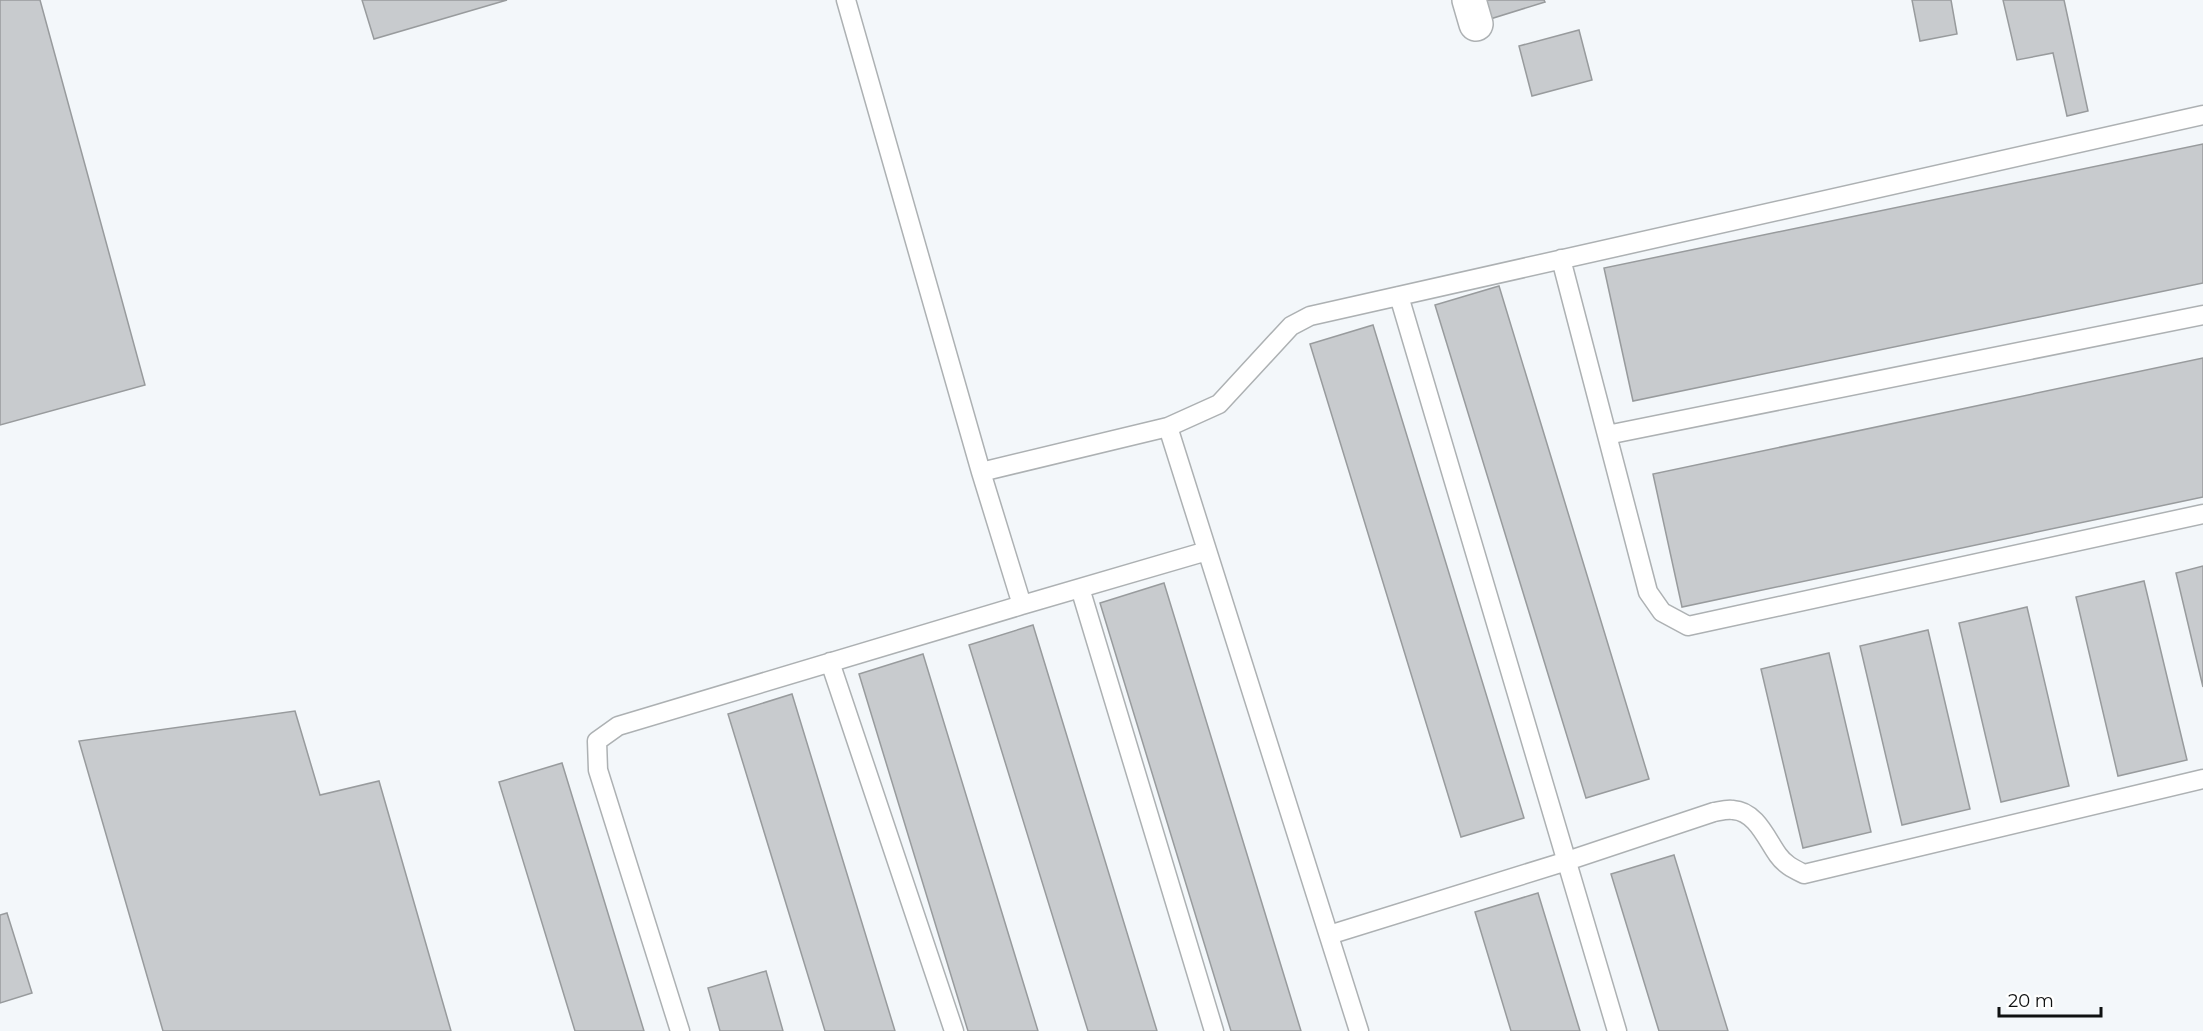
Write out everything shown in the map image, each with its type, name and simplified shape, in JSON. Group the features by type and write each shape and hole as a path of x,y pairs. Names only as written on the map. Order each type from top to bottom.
{"lane":[{"path":"846,0 981,472 1022,605"},
{"path":"981,472 1168,427 1219,404 1291,326 1310,316 2203,115"},
{"path":"1561,259 1648,592 1662,612 1688,626 2203,514"},
{"path":"1399,296 1617,1031"},
{"path":"1607,435 2203,315"},
{"path":"1168,427 1359,1031"},
{"path":"680,1031 598,770 597,741 618,726 1207,551"},
{"path":"1080,588 1214,1031"},
{"path":"830,662 954,1031"},
{"path":"1329,935 1567,861 1714,812 1735,810 1751,818 1778,856 1790,868 1804,874 2203,778"}],"building":[{"path":"0,0 40,0 145,385 0,425"},
{"path":"362,0 507,0 374,39"},
{"path":"1481,0 1544,0 1545,2 1487,20"},
{"path":"1912,0 1951,0 1957,34 1920,41"},
{"path":"2003,0 2064,0 2088,111 2067,116 2053,53 2017,60"},
{"path":"1579,30 1592,80 1532,96 1519,46"},
{"path":"2203,144 2203,283 1633,401 1604,268"},
{"path":"1499,286 1649,779 1586,798 1435,305"},
{"path":"1373,325 1524,818 1461,837 1310,344"},
{"path":"2203,358 2203,497 1682,607 1653,474"},
{"path":"2203,566 2203,687 2176,573"},
{"path":"2144,581 2187,760 2118,776 2076,597"},
{"path":"1164,583 1301,1031 1231,1031 1100,603"},
{"path":"2027,607 2069,786 2001,802 1959,623"},
{"path":"1033,625 1157,1031 1088,1031 969,645"},
{"path":"1928,630 1970,809 1902,825 1860,646"},
{"path":"1829,653 1871,832 1803,848 1761,669"},
{"path":"923,654 1038,1031 968,1031 859,674"},
{"path":"792,694 895,1031 825,1031 728,714"},
{"path":"295,711 320,795 379,781 451,1031 163,1031 79,741"},
{"path":"562,763 644,1031 575,1031 499,782"},
{"path":"1674,855 1728,1031 1659,1031 1611,874"},
{"path":"1538,893 1580,1031 1511,1031 1475,912"},
{"path":"7,913 32,993 0,1003 0,915"},
{"path":"766,971 783,1031 720,1031 708,988"}]}
